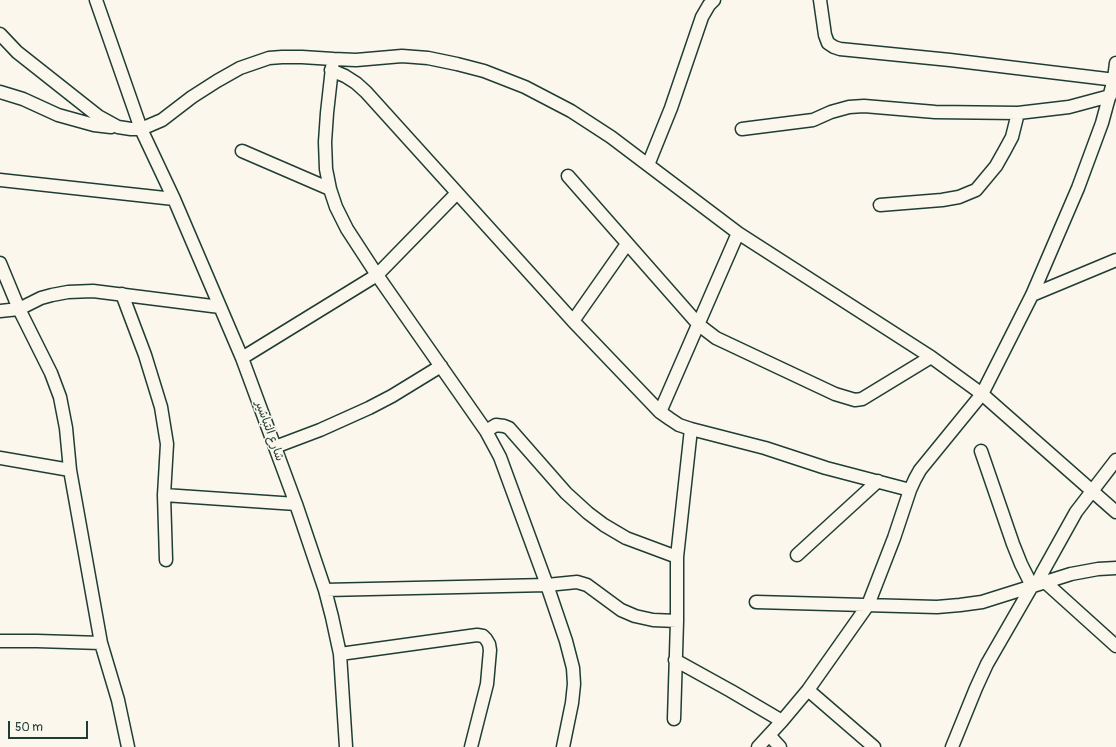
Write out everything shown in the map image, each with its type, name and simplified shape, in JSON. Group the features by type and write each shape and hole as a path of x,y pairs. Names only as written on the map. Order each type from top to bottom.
{"street":[{"name":"شارع التباشير","path":"96,0 141,129 174,199 242,358 296,504 325,590 340,654 346,747"},
{"path":"648,165 671,108 702,17 709,5 714,0"},
{"path":"820,0 825,35 828,43 834,47 1115,80"},
{"path":"0,34 17,52 98,116 118,127"},
{"path":"0,92 23,99 66,117 94,125 141,129 162,120 192,97 217,81 240,68 255,62 269,58 302,56 332,65 366,92 573,321 660,412 679,425 691,429 765,448 826,468 910,490"},
{"path":"332,65 356,60 402,56 457,64 484,71 525,87 571,111 611,137 738,233 931,357 982,394 1116,512"},
{"path":"758,747 808,690 868,605 894,538 910,490 920,470 982,394 1032,295 1078,188 1102,123 1115,80 1116,63"},
{"path":"332,65 325,142 326,169 330,189 336,207 377,275 486,431 500,457 547,585 566,641 573,668 574,684 572,703 563,747"},
{"path":"742,129 813,120 849,107 864,106 935,112 1018,113 1069,107 1110,96"},
{"path":"880,205 942,200 959,197 976,190 996,166 1005,150 1012,137 1018,113"},
{"path":"242,151 330,189"},
{"path":"568,176 699,325 716,338 835,394 855,400 862,399 931,357"},
{"path":"0,180 174,199"},
{"path":"242,358 377,275 458,193"},
{"path":"660,412 738,233"},
{"path":"573,321 627,244"},
{"path":"1032,295 1116,260"},
{"path":"0,263 19,309 51,373 60,397 66,428 70,470 101,643 118,700 128,747"},
{"path":"0,310 19,309 41,298 68,292 93,291 220,307"},
{"path":"122,294 147,362 161,407 167,444 164,495 166,560"},
{"path":"275,447 320,430 369,408 392,396 441,366"},
{"path":"486,431 496,425 509,428 566,493 588,513 604,525 626,538 677,557"},
{"path":"674,720 677,557 691,429"},
{"path":"981,451 1021,564 1038,585 1116,646"},
{"path":"0,458 70,470"},
{"path":"952,747 976,688 988,664 1038,585 1042,573 1076,512 1116,460"},
{"path":"797,555 878,481"},
{"path":"164,495 296,504"},
{"path":"756,602 937,607 960,605 982,602 1085,571 1116,568"},
{"path":"325,590 547,585 576,582 587,585 621,610 635,616 652,620 677,621"},
{"path":"340,654 477,635 483,636 489,644 490,650 487,684 471,747"},
{"path":"0,641 101,643"},
{"path":"675,660 782,721"},
{"path":"808,690 874,747"},
{"path":"769,735 780,747"}]}
